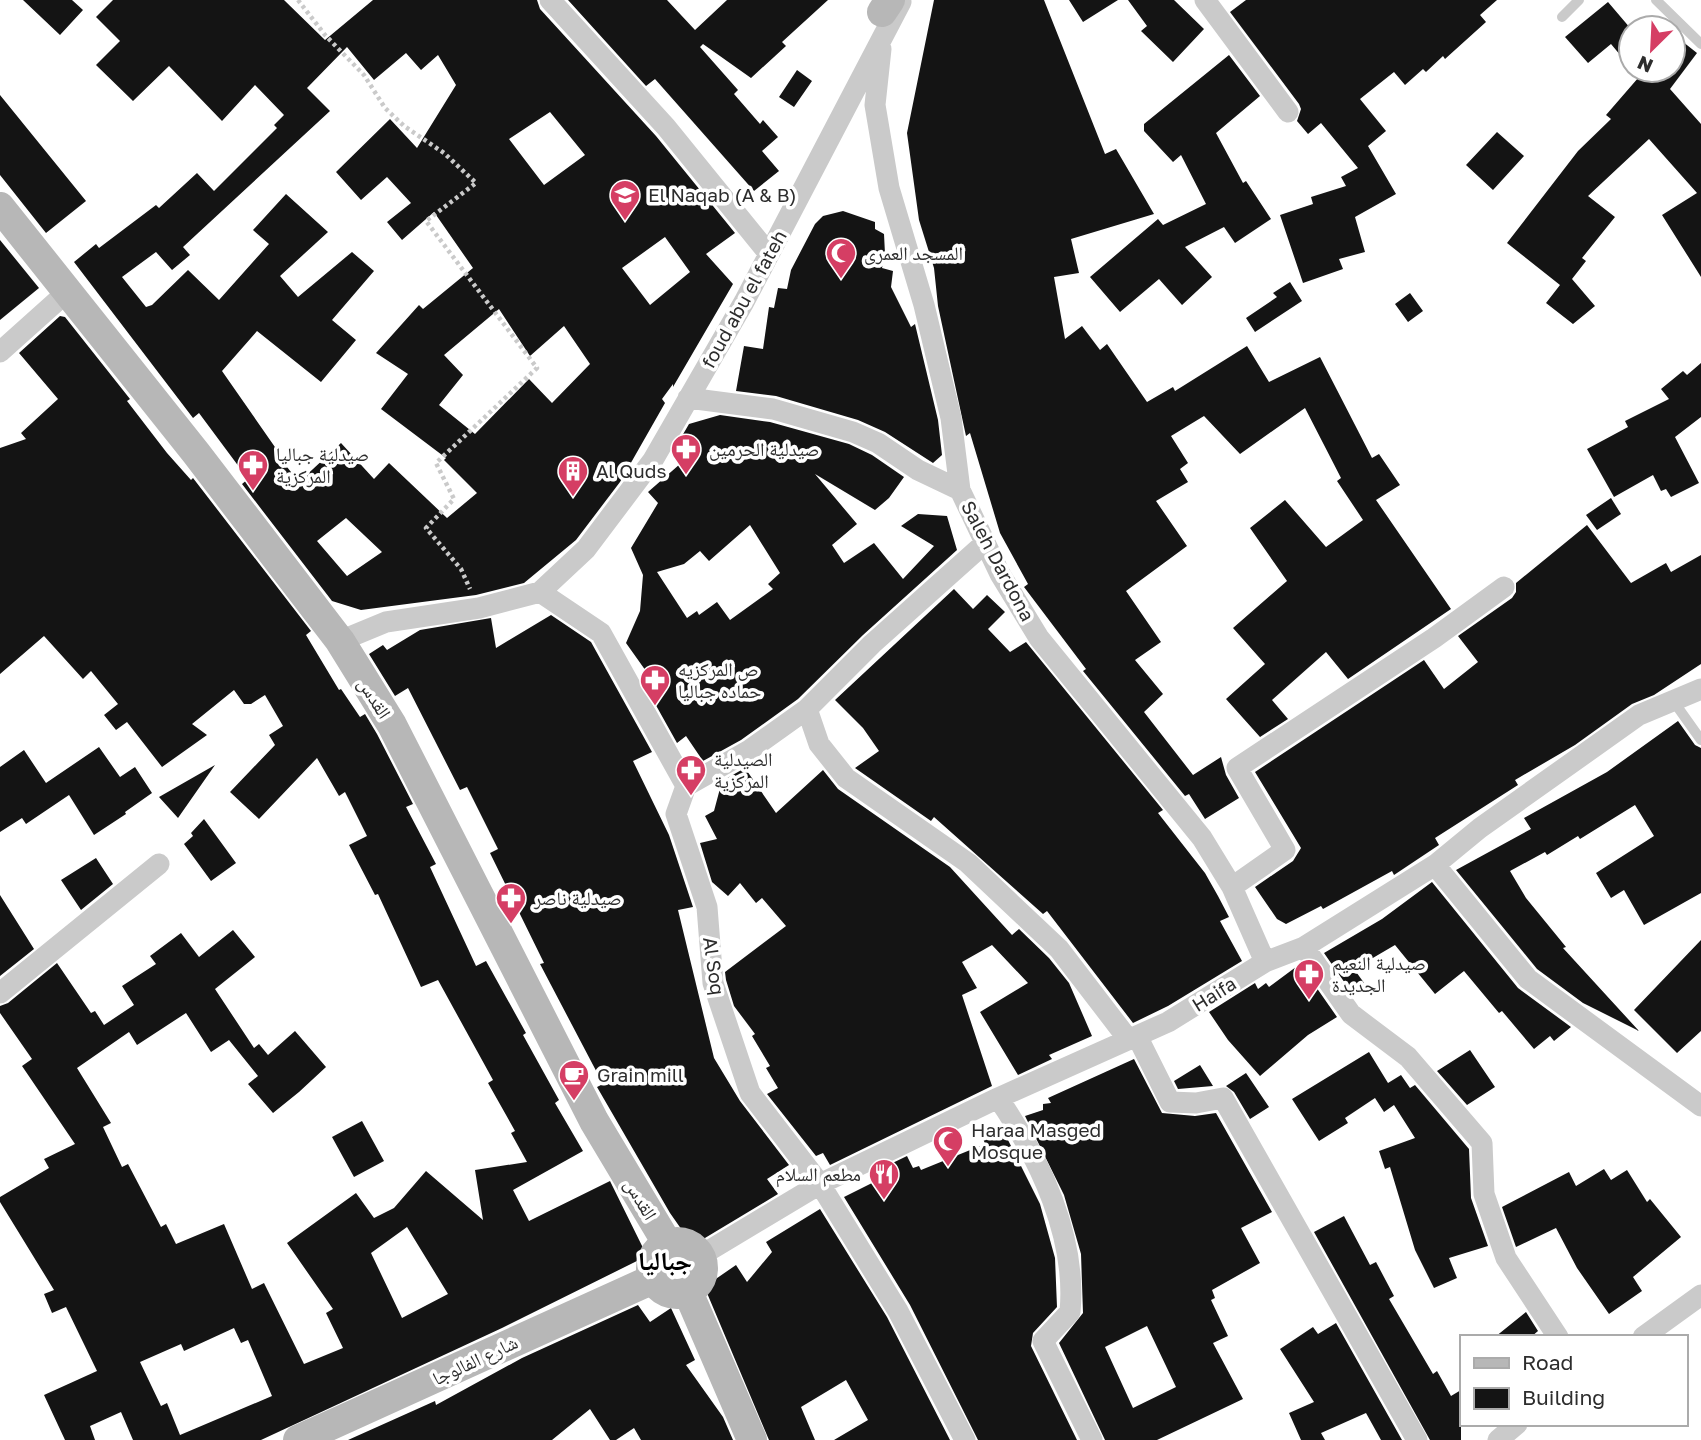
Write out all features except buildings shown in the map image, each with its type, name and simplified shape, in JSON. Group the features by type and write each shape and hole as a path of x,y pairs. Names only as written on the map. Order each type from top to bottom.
{"main road":[{"name":"القدس","path":"0,207 196,453 340,641 392,725 594,1121 667,1244"},
{"path":"667,1244 689,1245 700,1256 703,1264 700,1280 688,1292 664,1291 653,1279 651,1263 660,1248 667,1244"},
{"name":"شارع الفالوجا","path":"298,1440 653,1279"},
{"path":"688,1292 752,1440"}],"street":[{"path":"550,0 666,127 769,254"},
{"path":"1205,0 1288,112"},
{"name":"foud abu el fateh","path":"540,592 586,549 653,460 769,254 887,10"},
{"name":"Saleh Dardona","path":"887,10 875,105 889,188 924,305 951,418 960,490 985,543 1039,638 1202,838 1232,887 1265,962"},
{"path":"0,352 67,292"},
{"path":"688,398 773,409 853,432 878,443 918,470 960,490"},
{"path":"340,641 386,622 479,608 540,592 601,633 686,786 748,751 807,709 872,644 985,543"},
{"path":"1232,887 1285,850 1237,768 1434,638 1504,587"},
{"name":"Haifa","path":"700,1256 820,1184 998,1098 1168,1022 1265,962 1304,947 1435,865 1480,828 1639,715 1701,689"},
{"path":"807,709 819,744 846,778 968,863 1059,949 1133,1038 1170,1102 1196,1103 1223,1098 1417,1440"},
{"name":"Al Soq","path":"686,786 677,814 707,907 713,983 750,1093 820,1184 898,1311 965,1440"},
{"path":"0,993 159,864"},
{"path":"1435,865 1528,979 1701,1105"},
{"path":"1304,947 1351,1014 1408,1057 1482,1143 1484,1194 1506,1258 1557,1335"},
{"path":"998,1098 1022,1132 1067,1238 1070,1312 1043,1341 1092,1440"},
{"path":"1646,1335 1701,1295"},
{"path":"1498,1440 1515,1426"}],"lane":[{"path":"1562,17 1579,0"},
{"path":"1656,0 1701,44"},
{"path":"1674,702 1701,740"}],"path":[{"path":"298,0 325,35 364,75 385,108 404,126 444,153 476,183 426,221 537,368 436,463 454,499 426,528 461,569 479,608"}],"place":[{"name":"El Naqab (A & B)","path":"625,222"},
{"name":"المسجد العمرى","path":"841,280"},
{"name":"صيدلية الحرمين","path":"686,476"},
{"name":"صيدلية جباليا المركزية","path":"253,492"},
{"name":"Al Quds","path":"573,498"},
{"name":"ص المركزيه حماده جباليا","path":"655,707"},
{"name":"الصيدلية المركزية","path":"691,797"},
{"name":"صيدلية ناصر","path":"511,925"},
{"name":"صيدلية النعيم الجديدة","path":"1309,1001"},
{"name":"Grain mill","path":"574,1102"},
{"name":"Haraa Masged Mosque","path":"948,1168"},
{"name":"مطعم السلام","path":"884,1201"}],"district":[{"name":"جباليا","path":"665,1261"}]}
